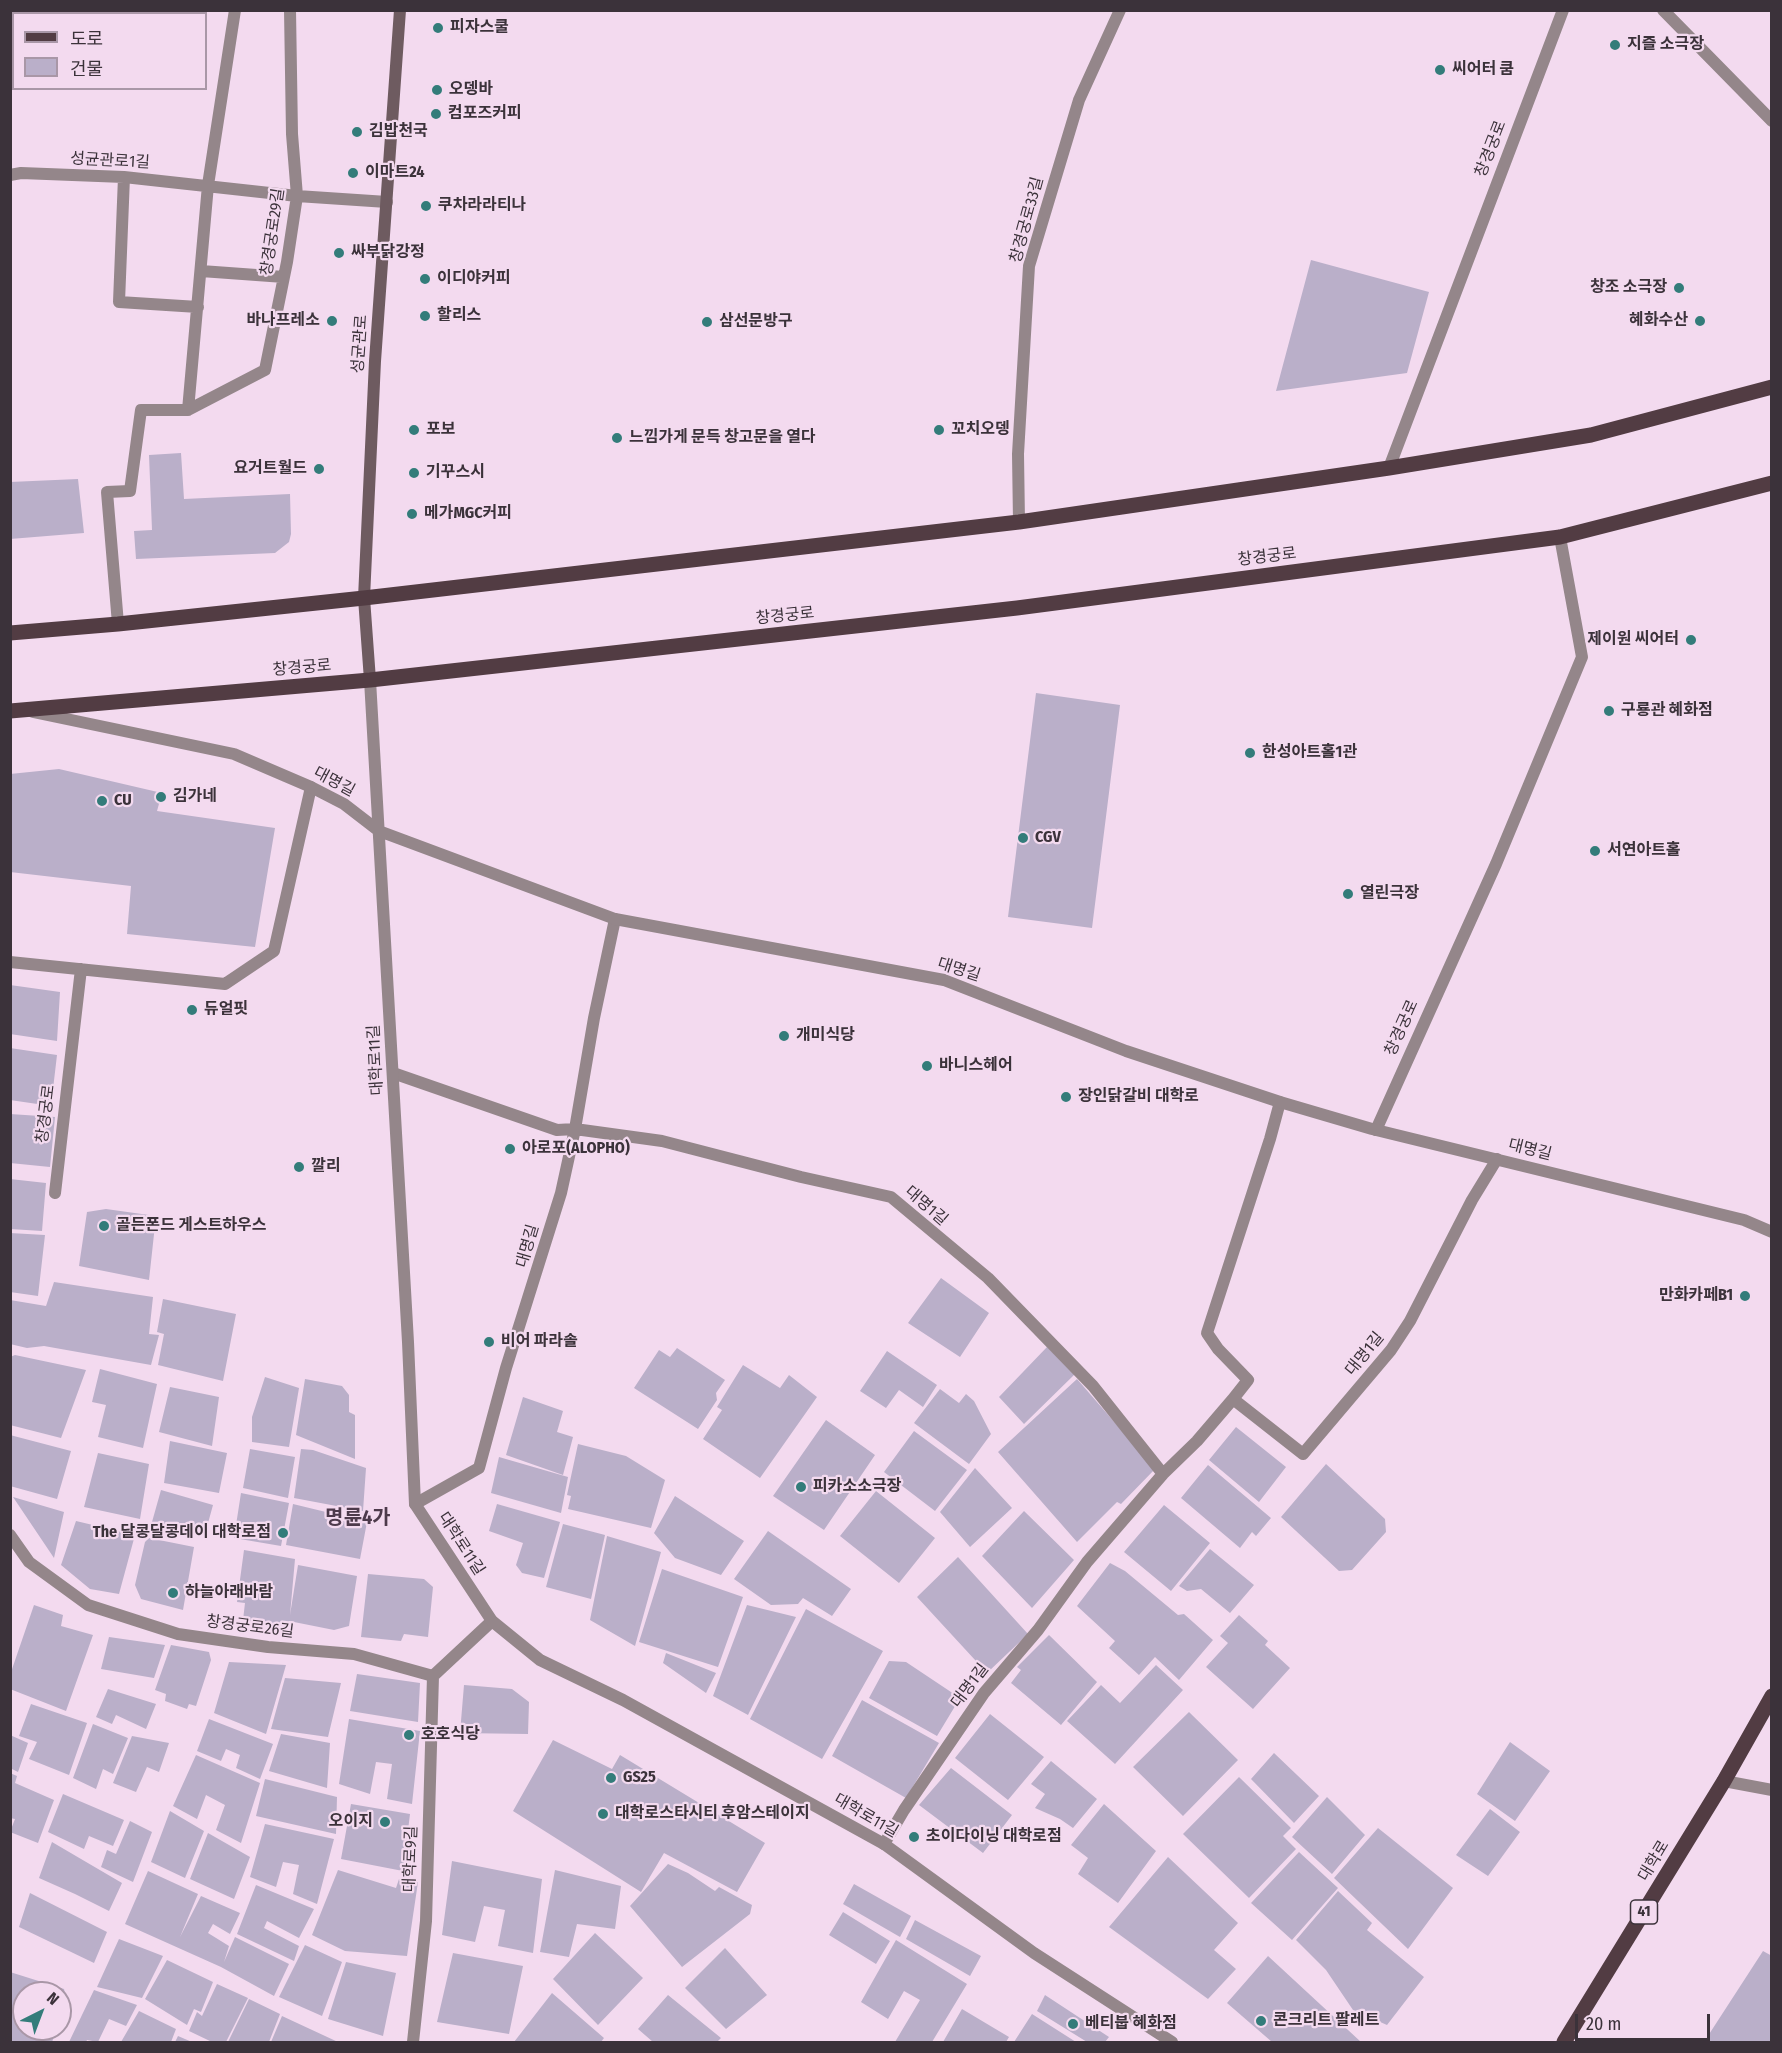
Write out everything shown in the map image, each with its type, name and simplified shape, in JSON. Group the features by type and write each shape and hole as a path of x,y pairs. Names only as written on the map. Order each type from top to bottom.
{"main road":[{"path":"10,633 364,598 1019,522 1389,468 1591,435 1772,387"},
{"name":"창경궁로","path":"17,711 370,680 1017,608 1560,537 1772,483"},
{"name":"대학로","path":"1564,2043 1724,1781 1772,1696"}],"street":[{"path":"118,624 107,492 130,491 141,410 188,410 208,185 235,10"},
{"name":"창경궁로29길","path":"188,410 265,370 284,277 297,195 292,134 290,10"},
{"name":"성균관로","path":"370,680 364,598 375,361 400,10"},
{"name":"창경궁로33길","path":"1019,522 1018,454 1029,266 1079,100 1120,10"},
{"name":"창경궁로","path":"1389,468 1563,10"},
{"path":"1663,10 1772,121"},
{"name":"성균관로1길","path":"10,175 21,173 124,177 387,202"},
{"path":"124,177 119,302 198,307"},
{"path":"201,271 284,277"},
{"name":"창경궁로","path":"1376,1130 1496,864 1582,657 1560,537"},
{"name":"대학로11길","path":"370,680 415,1504 492,1621 540,1659 623,1700 884,1844 1034,1953 1172,2043"},
{"name":"대명길","path":"17,711 234,754 311,787 344,804 379,831 615,919 944,980 1126,1051 1280,1102 1376,1130 1744,1220 1772,1232"},
{"path":"10,962 225,984 274,951 311,787"},
{"name":"대명길","path":"415,1504 479,1468 506,1368 561,1193 615,919"},
{"name":"창경궁로","path":"55,1192 81,969"},
{"name":"대명1길","path":"393,1073 557,1130 575,1129 662,1141 801,1177 891,1197 988,1278 1093,1386 1162,1474"},
{"path":"1233,1399 1248,1380 1218,1349 1208,1333 1280,1102"},
{"name":"대명1길","path":"884,1844 904,1810 984,1693 1038,1630 1087,1562 1162,1474 1197,1441 1233,1399 1304,1454 1410,1321 1472,1200 1497,1159"},
{"name":"창경궁로26길","path":"10,1535 28,1562 88,1605 178,1634 268,1647 354,1654 433,1677"},
{"path":"433,1677 492,1621"},
{"name":"대학로9길","path":"413,2043 426,1921 433,1677"},
{"path":"1724,1781 1772,1790"}],"building":[{"path":"1311,260 1429,292 1407,373 1276,391"},
{"path":"181,453 184,499 290,494 291,534 289,542 275,553 136,559 134,531 152,530 149,455"},
{"path":"78,479 84,533 10,539 10,482"},
{"path":"1036,693 1120,705 1092,928 1008,917"},
{"path":"59,769 162,793 157,811 275,828 255,947 127,934 131,886 10,872 10,774"},
{"path":"10,985 60,992 57,1041 10,1034"},
{"path":"10,1048 57,1055 51,1106 10,1100"},
{"path":"10,1114 55,1117 50,1167 10,1163"},
{"path":"10,1179 46,1183 42,1231 10,1229"},
{"path":"106,1209 156,1216 149,1280 79,1266 87,1212"},
{"path":"10,1233 45,1235 38,1296 10,1292"},
{"path":"941,1278 989,1313 960,1357 908,1323"},
{"path":"54,1282 153,1297 149,1334 159,1335 151,1365 44,1346 27,1348 10,1344 10,1300 46,1306"},
{"path":"163,1299 236,1314 223,1381 158,1365 164,1334 157,1332"},
{"path":"1047,1347 1075,1374 1024,1424 999,1397"},
{"path":"677,1348 725,1380 716,1393 717,1400 698,1429 634,1388 659,1350 670,1357"},
{"path":"887,1351 937,1385 923,1407 899,1390 886,1408 860,1391"},
{"path":"15,1355 86,1370 61,1438 10,1425 10,1357"},
{"path":"743,1365 780,1388 789,1375 817,1397 760,1478 703,1439 722,1410 717,1407"},
{"path":"100,1369 157,1384 143,1448 98,1437 106,1405 92,1402"},
{"path":"265,1377 299,1388 289,1447 252,1442 252,1417"},
{"path":"305,1379 342,1386 349,1395 349,1412 355,1415 355,1459 296,1435"},
{"path":"1077,1379 1155,1469 1121,1504 1117,1502 1077,1542 998,1452"},
{"path":"170,1387 219,1397 212,1446 159,1432"},
{"path":"940,1389 959,1403 966,1394 974,1401 991,1434 969,1464 914,1423"},
{"path":"523,1397 563,1411 557,1432 573,1437 563,1475 506,1455"},
{"path":"826,1420 875,1455 824,1530 773,1496"},
{"path":"1236,1427 1286,1467 1259,1502 1209,1460"},
{"path":"914,1431 967,1470 935,1511 884,1472"},
{"path":"10,1435 71,1451 57,1499 10,1486"},
{"path":"170,1441 227,1453 219,1493 164,1483"},
{"path":"578,1444 626,1456 665,1480 651,1528 568,1509 571,1496 567,1495"},
{"path":"250,1449 295,1457 288,1498 243,1488"},
{"path":"301,1449 313,1450 366,1468 363,1511 294,1498"},
{"path":"98,1453 149,1464 140,1519 84,1507"},
{"path":"499,1457 568,1477 561,1513 491,1493"},
{"path":"1326,1464 1385,1519 1386,1532 1352,1570 1339,1571 1281,1517"},
{"path":"1208,1465 1271,1518 1256,1536 1252,1532 1240,1548 1181,1498"},
{"path":"975,1468 1012,1508 970,1547 940,1512"},
{"path":"161,1490 213,1505 205,1534 152,1522"},
{"path":"876,1491 935,1538 899,1583 840,1536"},
{"path":"241,1493 289,1503 281,1546 234,1538"},
{"path":"675,1496 744,1541 721,1575 675,1558 654,1533"},
{"path":"13,1497 64,1512 54,1558"},
{"path":"293,1504 367,1522 360,1559 286,1545"},
{"path":"497,1504 560,1522 544,1578 522,1573 516,1565 523,1543 489,1531"},
{"path":"1164,1505 1210,1543 1171,1591 1124,1552"},
{"path":"1024,1511 1074,1560 1032,1608 982,1556"},
{"path":"76,1521 135,1535 119,1594 90,1589 61,1565"},
{"path":"563,1524 605,1535 591,1599 546,1587"},
{"path":"768,1531 851,1589 832,1616 803,1598 798,1604 771,1605 734,1579"},
{"path":"607,1536 661,1552 635,1646 590,1620"},
{"path":"149,1538 194,1547 183,1610 141,1599 135,1585 145,1542"},
{"path":"1210,1549 1254,1585 1230,1613 1201,1589 1187,1591 1179,1586"},
{"path":"244,1550 295,1559 290,1615 298,1565 357,1576 349,1626 334,1630 289,1621 289,1627 243,1620 245,1603 237,1602"},
{"path":"958,1557 1028,1634 987,1673 917,1597"},
{"path":"1110,1563 1125,1571 1178,1615 1184,1614 1213,1640 1179,1680 1155,1657 1139,1675 1109,1648 1115,1641 1077,1606"},
{"path":"662,1569 743,1597 718,1667 639,1642"},
{"path":"368,1574 424,1579 433,1587 428,1637 404,1634 401,1641 361,1637"},
{"path":"34,1605 63,1615 61,1626 93,1635 66,1711 10,1689 10,1675"},
{"path":"747,1605 796,1617 748,1715 713,1696"},
{"path":"806,1609 883,1651 822,1759 750,1719"},
{"path":"1239,1615 1268,1641 1265,1645 1290,1668 1253,1709 1206,1667 1228,1643 1220,1636"},
{"path":"1049,1635 1097,1682 1061,1725 1011,1683 1021,1670 1017,1667"},
{"path":"109,1637 165,1645 154,1678 101,1669"},
{"path":"171,1645 209,1652 211,1660 196,1706 189,1704 187,1709 165,1701 166,1694 155,1690"},
{"path":"666,1653 716,1673 706,1693 663,1663"},
{"path":"889,1661 906,1662 960,1698 937,1736 869,1698"},
{"path":"229,1662 286,1665 266,1734 214,1713"},
{"path":"1156,1665 1183,1690 1115,1764 1067,1721 1101,1685 1120,1703"},
{"path":"357,1674 420,1683 418,1722 350,1711"},
{"path":"285,1678 341,1683 328,1737 271,1729"},
{"path":"464,1685 512,1689 529,1702 528,1734 460,1733"},
{"path":"108,1689 156,1704 146,1729 116,1715 112,1724 96,1717"},
{"path":"862,1700 939,1743 906,1798 832,1756"},
{"path":"31,1704 87,1723 69,1775 29,1759 37,1742 19,1736"},
{"path":"1189,1712 1238,1760 1183,1816 1133,1767"},
{"path":"990,1714 1044,1757 1008,1800 955,1758"},
{"path":"209,1719 273,1744 260,1779 236,1768 240,1755 226,1749 221,1761 197,1751"},
{"path":"349,1719 420,1731 412,1804 387,1799 392,1764 376,1762 370,1794 339,1784"},
{"path":"93,1724 128,1738 113,1774 103,1769 96,1789 73,1778"},
{"path":"281,1734 330,1743 327,1788 269,1771"},
{"path":"10,1735 28,1743 18,1772 10,1768"},
{"path":"132,1736 169,1743 159,1772 147,1767 136,1792 113,1783"},
{"path":"553,1740 612,1769 620,1755 765,1843 737,1892 664,1853 641,1892 513,1811"},
{"path":"1510,1742 1550,1771 1515,1821 1477,1794"},
{"path":"1274,1753 1319,1796 1294,1823 1251,1779"},
{"path":"196,1755 260,1783 241,1843 216,1830 225,1805 206,1795 197,1819 173,1806"},
{"path":"1051,1761 1097,1799 1073,1828 1060,1819 1035,1808 1045,1794 1031,1784"},
{"path":"951,1768 1012,1815 983,1853 919,1805"},
{"path":"10,1773 17,1776 15,1783 54,1800 38,1843 10,1832 15,1819 10,1818"},
{"path":"1239,1777 1291,1828 1283,1836 1296,1849 1249,1898 1183,1834"},
{"path":"265,1779 337,1797 336,1834 256,1816"},
{"path":"63,1794 124,1820 113,1846 89,1836 84,1849 48,1832"},
{"path":"1327,1797 1365,1835 1332,1874 1292,1837"},
{"path":"351,1804 410,1814 403,1871 341,1859"},
{"path":"1104,1804 1156,1851 1118,1903 1078,1874 1088,1858 1071,1845"},
{"path":"1490,1809 1520,1832 1488,1876 1456,1855"},
{"path":"170,1811 204,1831 185,1878 151,1862"},
{"path":"130,1821 152,1832 133,1882 101,1867 107,1850 116,1854"},
{"path":"265,1824 334,1839 317,1904 293,1894 299,1865 283,1862 276,1887 250,1877"},
{"path":"1378,1828 1453,1888 1408,1949 1334,1878"},
{"path":"208,1833 250,1857 234,1899 190,1879"},
{"path":"52,1842 122,1883 109,1911 39,1878"},
{"path":"1299,1852 1338,1888 1292,1940 1251,1903"},
{"path":"1168,1857 1238,1923 1214,1950 1236,1969 1208,1999 1109,1927"},
{"path":"452,1861 542,1879 533,1953 498,1946 505,1910 484,1906 475,1942 442,1935"},
{"path":"668,1864 688,1873 715,1891 719,1887 752,1905 750,1914 682,1967 630,1906"},
{"path":"338,1870 396,1888 399,1879 418,1882 407,1956 345,1951 312,1935"},
{"path":"555,1870 621,1886 615,1929 577,1924 569,1957 540,1952"},
{"path":"148,1871 198,1894 180,1937 201,1896 240,1913 230,1934 213,1924 208,1933 229,1946 224,1962 235,1937 289,1964 274,1996 221,1967 125,1924"},
{"path":"854,1884 911,1916 900,1937 843,1904"},
{"path":"256,1885 314,1909 299,1938 267,1921 264,1928 299,1946 294,1961 237,1934"},
{"path":"1338,1891 1372,1923 1367,1930 1424,1977 1387,2025 1353,2010 1326,1970 1296,1940"},
{"path":"30,1893 107,1932 94,1963 19,1927"},
{"path":"843,1912 890,1941 876,1964 829,1935"},
{"path":"915,1920 981,1956 970,1976 906,1939"},
{"path":"595,1933 643,1978 598,2025 553,1979"},
{"path":"119,1939 163,1956 142,1998 97,1987"},
{"path":"896,1940 967,1984 932,2042 895,2042 920,2000 904,1991 888,2019 861,2002"},
{"path":"305,1945 342,1962 322,2016 279,1997"},
{"path":"725,1948 767,1995 726,2029 685,1988"},
{"path":"1763,1951 1772,1956 1772,2042 1704,2042"},
{"path":"453,1953 523,1966 509,2034 437,2022"},
{"path":"1268,1956 1361,2042 1272,2042 1227,2003"},
{"path":"167,1960 213,1982 201,2012 194,2009 187,2025 145,1999"},
{"path":"346,1962 396,1973 383,2036 328,2019"},
{"path":"10,1972 39,1981 12,1981 12,2041 52,2041 10,2042"},
{"path":"217,1984 248,1998 226,2042 212,2042 189,2031 197,2012 202,2016"},
{"path":"94,1990 137,2005 126,2026 109,2019 98,2042 87,2040 86,2042 69,2042 72,2041 72,2036"},
{"path":"552,1993 604,2038 601,2042 514,2042"},
{"path":"668,1995 721,2038 717,2042 653,2042 638,2029"},
{"name":"베티붑 혜화점","path":"1045,1995 1109,2037 1105,2042 1087,2042 1037,2011"},
{"path":"249,1999 280,2014 269,2042 228,2042"},
{"path":"962,2009 1009,2037 1006,2042 943,2042"},
{"path":"139,2011 176,2029 171,2042 121,2042"},
{"path":"1032,2014 1076,2042 1014,2042"},
{"path":"282,2016 338,2042 271,2042"},
{"path":"178,2036 192,2042 175,2042"}],"place":[{"name":"피자스쿨","path":"438,28"},
{"name":"지즐 소극장","path":"1615,45"},
{"name":"씨어터 쿰","path":"1440,70"},
{"name":"오뎅바","path":"437,90"},
{"name":"컴포즈커피","path":"436,114"},
{"name":"김밥천국","path":"357,132"},
{"name":"이마트24","path":"353,173"},
{"name":"쿠차라라티나","path":"426,206"},
{"name":"싸부닭강정","path":"339,253"},
{"name":"이디야커피","path":"425,279"},
{"name":"창조 소극장","path":"1679,288"},
{"name":"할리스","path":"425,316"},
{"name":"바나프레소","path":"332,321"},
{"name":"혜화수산","path":"1700,321"},
{"name":"삼선문방구","path":"707,322"},
{"name":"포보","path":"414,430"},
{"name":"꼬치오뎅","path":"939,430"},
{"name":"느낌가게 문득 창고문을 열다","path":"617,438"},
{"name":"요거트월드","path":"319,469"},
{"name":"기꾸스시","path":"414,473"},
{"name":"메가MGC커피","path":"412,514"},
{"name":"제이원 씨어터","path":"1691,640"},
{"name":"구룡관 혜화점","path":"1609,711"},
{"name":"한성아트홀1관","path":"1250,753"},
{"name":"김가네","path":"161,797"},
{"name":"CU","path":"102,801"},
{"name":"CGV","path":"1023,838"},
{"name":"서연아트홀","path":"1595,851"},
{"name":"열린극장","path":"1348,894"},
{"name":"듀얼핏","path":"192,1010"},
{"name":"개미식당","path":"784,1036"},
{"name":"바니스헤어","path":"927,1066"},
{"name":"장인닭갈비 대학로","path":"1066,1097"},
{"name":"아로포(ALOPHO)","path":"510,1149"},
{"name":"깔리","path":"299,1167"},
{"name":"골든폰드 게스트하우스","path":"104,1226"},
{"name":"만화카페B1","path":"1745,1296"},
{"name":"비어 파라솔","path":"489,1342"},
{"name":"피카소소극장","path":"801,1487"},
{"name":"The 달콩달콩데이 대학로점","path":"283,1533"},
{"name":"하늘아래바람","path":"173,1593"},
{"name":"호호식당","path":"409,1735"},
{"name":"GS25","path":"611,1778"},
{"name":"대학로스타시티 후암스테이지","path":"603,1814"},
{"name":"오이지","path":"385,1822"},
{"name":"초이다이닝 대학로점","path":"914,1837"},
{"name":"콘크리트 팔레트","path":"1261,2021"},
{"name":"베티붑 혜화점","path":"1073,2024"}],"district":[{"name":"명륜4가","path":"358,1518"}]}
